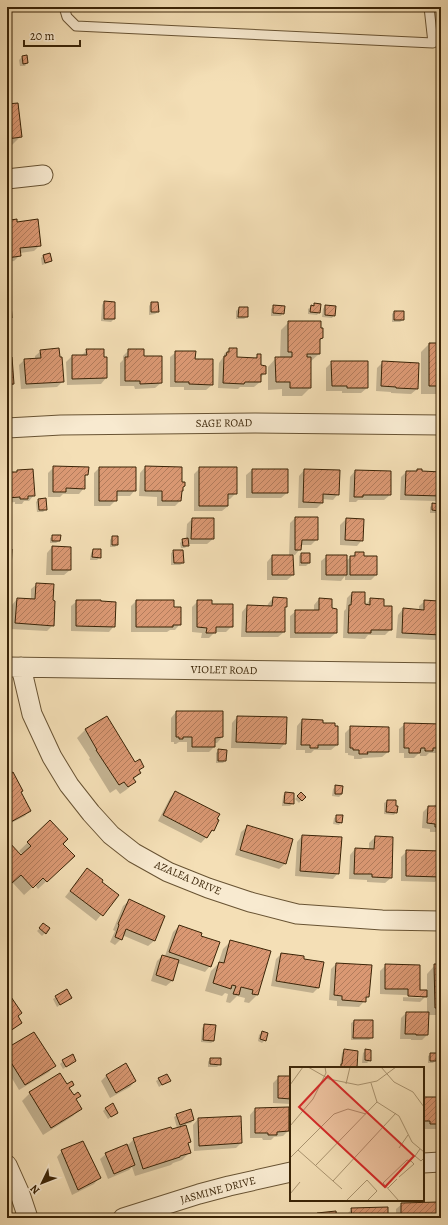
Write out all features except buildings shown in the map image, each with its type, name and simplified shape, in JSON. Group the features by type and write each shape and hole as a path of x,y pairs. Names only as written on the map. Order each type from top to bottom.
{"street":[{"path":"7,179 43,175"},
{"name":"SAGE ROAD","path":"7,428 61,425 240,423 441,426"},
{"name":"VIOLET ROAD","path":"14,667 441,673"},
{"name":"AZALEA DRIVE","path":"14,667 32,714 52,757 69,785 111,835 134,853 168,872 208,888 250,902 297,914 382,920 441,921"},
{"path":"424,1163 441,1162"},
{"path":"7,1165 20,1194 28,1218"},
{"name":"JASMINE DRIVE","path":"123,1218 214,1190 290,1172"}],"lane":[{"path":"64,7 67,17 76,26 433,43 429,7"}]}
